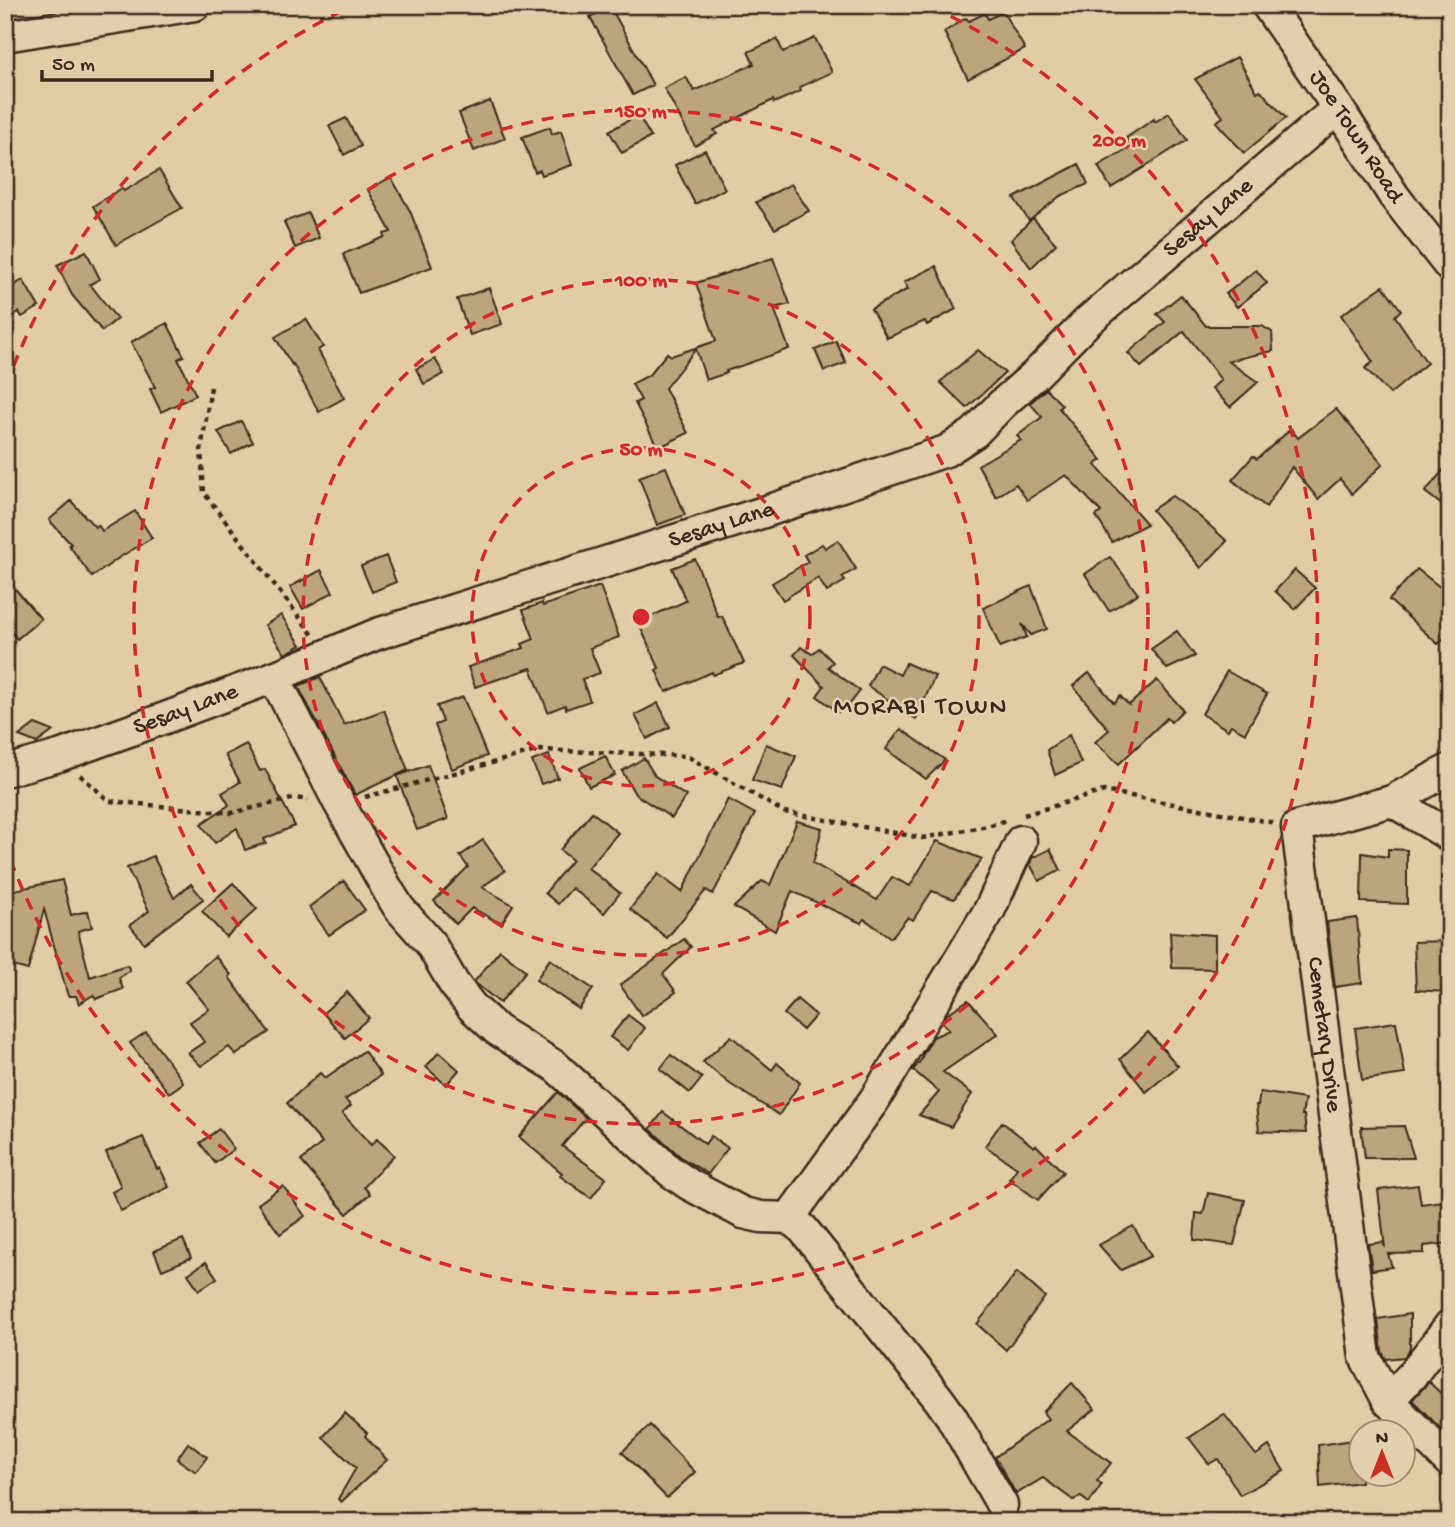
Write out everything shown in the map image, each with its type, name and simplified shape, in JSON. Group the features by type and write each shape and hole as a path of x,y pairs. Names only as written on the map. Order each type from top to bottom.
{"street":[{"path":"5,36 195,5"},
{"name":"Joe Town Road","path":"1267,5 1394,196 1450,267"},
{"name":"Sesay Lane","path":"5,771 59,755 274,677 377,634 761,513 946,450 974,433 1087,322 1338,108"},
{"path":"274,677 339,803 399,908 430,943 454,984 472,1007 496,1030 555,1066 671,1171 691,1185 751,1216 789,1218 803,1229 951,1416 1002,1505"},
{"path":"1297,827 1392,801 1450,769"},
{"path":"1392,801 1450,836"},
{"name":"Cemetary Drive","path":"1297,827 1365,1357 1388,1401 1450,1462"},
{"path":"789,1218 875,1099 990,909 1021,841"},
{"path":"1388,1401 1412,1375 1450,1325"}],"path":[{"path":"211,387 201,450 204,493 327,654"},
{"path":"59,755 109,801 231,813 296,799 339,803 540,750 688,756 784,812 922,838 988,826 1104,791 1297,827"}],"building":[{"path":"610,6 653,85 633,95 590,17"},
{"path":"1003,12 1025,49 968,79 944,32 966,18 969,21 985,13 988,19"},
{"path":"815,38 832,72 800,87 801,91 774,103 773,100 714,130 717,134 695,146 664,88 686,77 694,91 754,64 748,52 777,39 783,52"},
{"path":"1237,57 1257,92 1260,90 1286,118 1244,153 1216,122 1223,117 1195,79"},
{"path":"490,101 505,138 474,151 459,113"},
{"path":"1169,113 1187,140 1111,188 1098,166 1132,146 1126,138 1154,119 1155,122"},
{"path":"638,115 651,137 622,153 609,131"},
{"path":"346,118 361,146 344,155 329,126"},
{"path":"550,127 552,134 561,131 572,165 542,175 540,170 535,172 522,137"},
{"path":"705,150 725,189 695,204 675,165"},
{"path":"1079,164 1088,184 1060,196 1029,221 1014,198"},
{"path":"159,170 182,208 116,245 93,206"},
{"path":"391,177 410,211 432,267 359,293 343,254 391,232 368,190"},
{"path":"791,184 809,211 775,229 756,202"},
{"path":"308,213 319,238 295,248 284,222"},
{"path":"1033,218 1056,244 1031,268 1011,240"},
{"path":"86,251 100,279 90,284 117,319 102,331 72,295 57,265"},
{"path":"773,258 790,304 774,308 789,349 706,380 696,349 665,388 688,433 658,448 635,403 641,400 632,384 649,375 667,353 671,356 716,341 696,283"},
{"path":"936,266 956,309 927,325 925,321 887,338 871,309 908,289 904,282"},
{"path":"1256,270 1267,283 1237,307 1226,294"},
{"path":"23,280 39,307 22,317 19,312 5,320 5,291"},
{"path":"1383,286 1401,310 1395,316 1427,363 1390,394 1365,368 1373,362 1341,315"},
{"path":"489,288 502,324 470,335 457,299"},
{"path":"1181,295 1206,326 1262,326 1272,332 1273,351 1228,361 1258,382 1230,407 1212,388 1221,380 1184,331 1141,367 1128,353 1165,322 1157,314"},
{"path":"306,319 323,347 318,350 344,398 319,412 275,337"},
{"path":"167,323 184,356 178,359 196,395 161,412 150,389 155,387 131,342"},
{"path":"836,341 846,363 824,371 815,350"},
{"path":"978,350 1005,373 967,408 940,382"},
{"path":"435,359 444,374 424,384 416,369"},
{"path":"1046,389 1062,405 1059,408 1102,460 1095,465 1147,524 1112,542 1096,516 1101,512 1066,475 1027,500 1016,484 996,497 978,465 1021,440 1017,436 1042,417 1030,403"},
{"path":"1336,409 1383,464 1352,494 1340,479 1318,499 1292,467 1266,507 1232,480 1253,456 1257,459 1291,429 1298,438"},
{"path":"241,421 253,442 231,454 218,432"},
{"path":"1450,462 1450,511 1425,492"},
{"path":"666,467 685,515 657,525 639,477"},
{"path":"1172,496 1227,541 1201,568 1152,510"},
{"path":"71,501 102,531 135,511 152,538 92,577 69,545 71,544 49,520"},
{"path":"838,540 856,569 842,577 845,581 827,592 818,578 783,600 772,583 808,562 804,555 822,544 825,548"},
{"path":"386,556 396,582 372,592 361,566"},
{"path":"1110,557 1138,594 1109,611 1085,574"},
{"path":"695,559 718,617 722,616 744,663 713,675 712,672 666,692 656,670 659,668 638,622 686,601 672,568"},
{"path":"1417,569 1450,595 1450,632 1438,644 1389,600"},
{"path":"321,570 333,592 303,609 290,587"},
{"path":"1295,570 1315,588 1295,609 1275,591"},
{"path":"5,577 41,619 17,639 5,625"},
{"path":"600,586 619,637 590,648 600,673 582,679 590,701 566,709 565,705 548,712 531,668 475,687 468,667 524,648 522,644 534,639 523,610 542,603 543,606"},
{"path":"1031,586 1047,629 1031,635 1022,624 1027,637 1000,647 983,608"},
{"path":"281,615 301,645 285,654 265,625"},
{"path":"1177,631 1195,656 1167,669 1151,649"},
{"path":"801,647 812,654 819,648 833,662 828,667 860,691 849,705 846,703 838,712 817,696 824,686 794,655"},
{"path":"906,663 935,676 916,719 868,686 879,664 900,675"},
{"path":"1227,671 1267,694 1245,733 1231,725 1228,730 1202,714"},
{"path":"1089,673 1114,703 1120,696 1129,705 1157,680 1183,710 1171,722 1167,718 1119,764 1095,742 1109,730 1073,686"},
{"path":"320,677 344,725 384,710 408,770 355,795 298,686"},
{"path":"463,697 487,756 452,769 435,725 443,722 437,706"},
{"path":"658,703 670,727 647,739 635,715"},
{"path":"35,724 53,731 37,743 19,736"},
{"path":"901,729 945,760 926,779 886,749"},
{"path":"1069,735 1081,763 1055,775 1047,750"},
{"path":"246,744 260,771 265,769 295,826 264,839 266,843 245,850 237,828 215,843 201,824 229,805 222,793 240,782 225,755"},
{"path":"766,744 796,756 782,790 752,780"},
{"path":"549,755 558,778 541,784 532,761"},
{"path":"605,756 615,775 589,787 580,768"},
{"path":"644,758 655,776 686,796 672,818 635,794 622,771"},
{"path":"428,765 448,819 417,830 397,776"},
{"path":"728,799 755,814 713,894 706,890 667,938 630,909 658,874 682,892"},
{"path":"592,812 618,833 588,868 620,893 604,913 572,888 558,904 545,893 572,860 560,850"},
{"path":"797,821 822,828 813,863 877,900 892,877 910,886 937,841 982,859 954,899 932,891 913,920 908,917 891,938 864,919 861,923 792,891 775,931 734,907 762,881 770,885"},
{"path":"483,840 505,871 482,887 513,905 501,924 472,908 456,924 434,901 468,867 460,856"},
{"path":"1050,849 1061,870 1039,881 1030,864 1032,858"},
{"path":"1388,849 1407,850 1407,904 1361,902 1362,853 1388,857"},
{"path":"153,856 174,898 191,884 203,899 144,943 130,925 149,911 127,868"},
{"path":"62,880 71,915 88,911 92,927 78,931 90,977 127,965 130,970 119,978 123,989 96,999 93,995 79,1004 76,996 68,996 44,909 28,970 9,965 12,955 5,925 5,892"},
{"path":"344,881 365,910 329,935 309,907"},
{"path":"233,883 257,909 226,937 202,911"},
{"path":"1357,918 1362,983 1335,987 1327,922"},
{"path":"1170,932 1215,935 1215,969 1172,968"},
{"path":"684,939 691,947 663,974 676,992 642,1016 620,985"},
{"path":"1445,941 1445,992 1416,990 1414,942"},
{"path":"500,950 526,971 500,1003 474,982"},
{"path":"215,956 269,1032 236,1055 229,1047 201,1066 188,1053 204,1042 190,1022 209,1009 186,981"},
{"path":"550,959 593,989 579,1009 536,980"},
{"path":"347,992 369,1018 345,1038 323,1013"},
{"path":"797,999 816,1015 803,1030 784,1014"},
{"path":"968,1000 998,1034 943,1072 972,1094 951,1127 919,1115 939,1092 913,1070 933,1037 949,1030 942,1022 947,1014"},
{"path":"628,1015 645,1028 628,1050 610,1037"},
{"path":"1396,1022 1405,1074 1362,1080 1355,1028"},
{"path":"146,1032 182,1080 183,1083 169,1093 130,1043"},
{"path":"1148,1032 1178,1066 1146,1092 1120,1059"},
{"path":"731,1036 772,1070 777,1063 800,1083 779,1115 730,1084 703,1062"},
{"path":"364,1051 381,1075 345,1100 351,1106 342,1113 371,1145 377,1139 394,1155 364,1187 370,1194 347,1214 301,1161 322,1143 287,1103 320,1073 325,1078"},
{"path":"439,1052 459,1070 446,1085 426,1067"},
{"path":"671,1055 702,1078 690,1093 660,1069"},
{"path":"558,1092 586,1118 562,1146 606,1178 591,1198 560,1176 562,1173 519,1137"},
{"path":"1260,1092 1305,1099 1302,1115 1306,1133 1259,1131 1256,1105"},
{"path":"663,1112 705,1144 711,1136 728,1148 708,1174 682,1158 650,1129"},
{"path":"1002,1122 1034,1147 1036,1145 1063,1172 1038,1200 1009,1179 1017,1168 985,1146"},
{"path":"1404,1126 1414,1158 1365,1158 1361,1127"},
{"path":"219,1129 234,1149 215,1163 200,1143"},
{"path":"143,1137 157,1169 160,1168 169,1187 121,1211 112,1192 121,1187 106,1152"},
{"path":"1418,1185 1421,1204 1450,1200 1450,1243 1424,1246 1424,1253 1388,1254 1392,1267 1372,1270 1368,1244 1383,1242 1385,1248 1378,1190"},
{"path":"283,1186 305,1216 280,1234 258,1204"},
{"path":"1208,1193 1245,1200 1234,1245 1194,1240 1196,1213 1203,1214"},
{"path":"1133,1226 1151,1256 1121,1270 1099,1245"},
{"path":"183,1239 191,1258 162,1270 154,1251"},
{"path":"206,1262 217,1278 199,1290 188,1274"},
{"path":"1017,1272 1045,1297 1006,1350 977,1324"},
{"path":"1410,1314 1410,1349 1404,1357 1386,1359 1382,1352 1378,1319"},
{"path":"1429,1382 1450,1402 1450,1423 1442,1430 1412,1400"},
{"path":"1072,1383 1095,1409 1067,1431 1111,1463 1097,1481 1102,1484 1089,1503 1081,1497 1073,1500 1043,1478 1016,1494 995,1457 1048,1419 1043,1412"},
{"path":"345,1413 367,1433 365,1436 387,1460 341,1502 338,1499 356,1468 323,1437"},
{"path":"1224,1414 1256,1455 1269,1446 1284,1471 1240,1495 1218,1459 1209,1464 1189,1438"},
{"path":"650,1425 695,1472 667,1498 622,1452"},
{"path":"1346,1441 1346,1484 1320,1487 1318,1445"},
{"path":"188,1443 207,1457 196,1472 177,1459"}],"district":[{"name":"MORABI TOWN","path":"921,708"}]}
